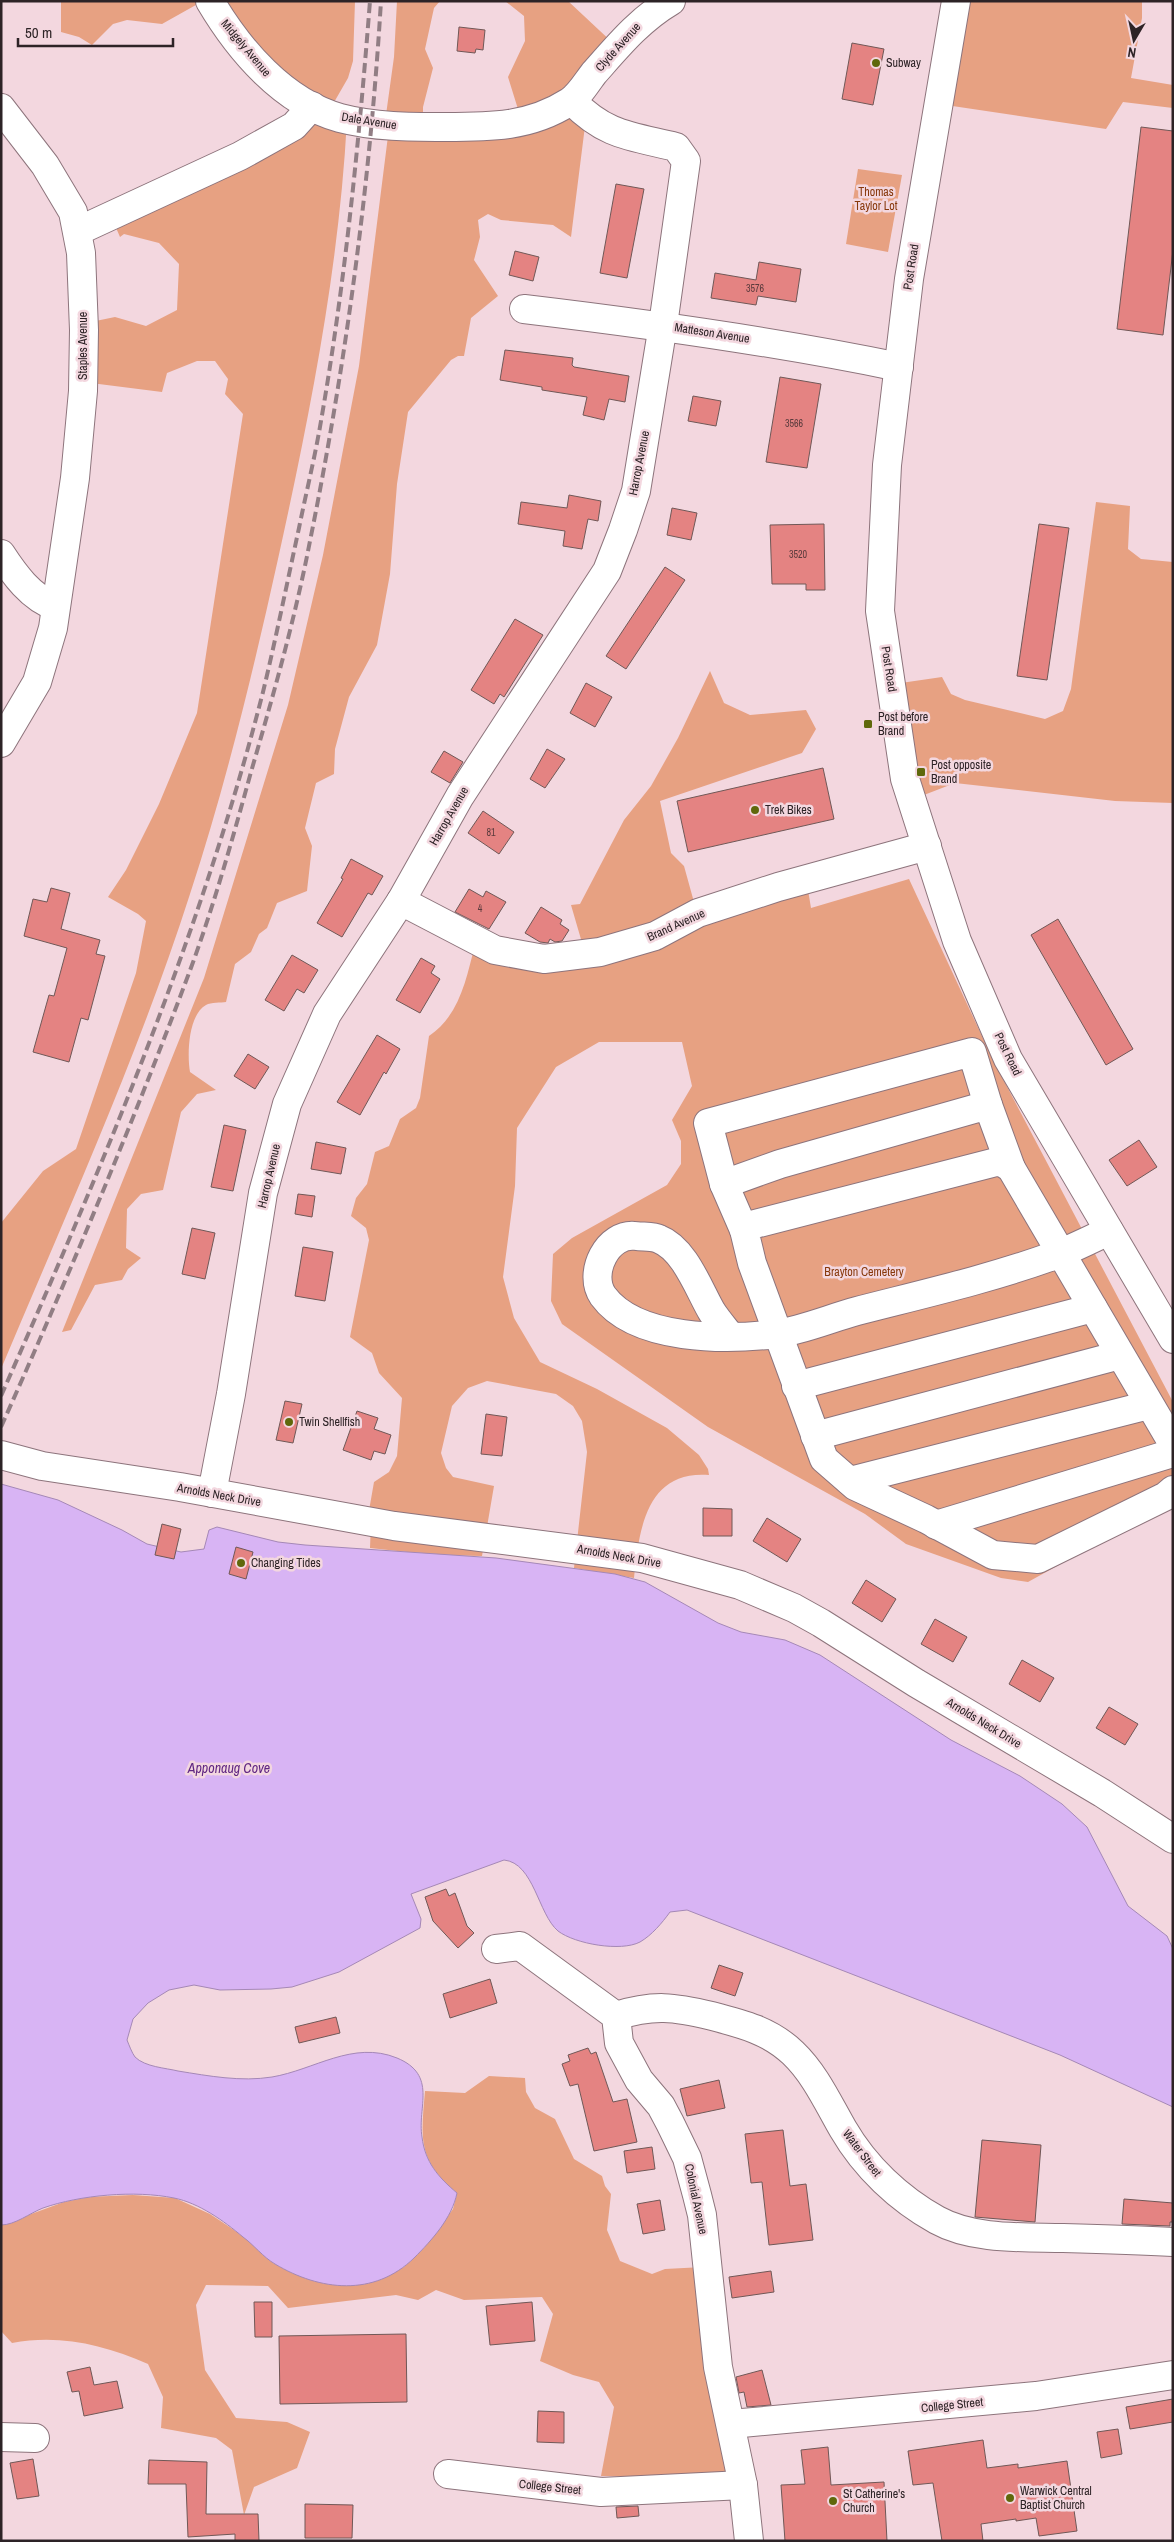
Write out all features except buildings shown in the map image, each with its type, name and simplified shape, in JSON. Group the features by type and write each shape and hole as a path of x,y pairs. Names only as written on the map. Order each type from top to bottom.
{"street":[{"name":"Midgely Avenue","path":"210,1 220,18 275,83 312,106"},
{"name":"Clyde Avenue","path":"572,101 624,38 642,21 671,1"},
{"name":"Post Road","path":"956,1 909,279 887,465 880,611 905,779 957,940 1008,1060 1173,1339"},
{"name":"Dale Avenue","path":"312,106 340,118 388,125 486,127 528,122 548,115 572,101"},
{"name":"Harrop Avenue","path":"212,1493 231,1394 263,1193 287,1104 327,1014 401,901 460,796 607,571 636,491 663,325 686,161 676,147 611,131 589,118 572,101"},
{"path":"78,231 240,156 294,126 312,106"},
{"name":"Staples Avenue","path":"1,108 66,196 78,231 84,330 83,391 67,539 55,606"},
{"name":"Matteson Avenue","path":"524,310 663,325 771,342 899,367"},
{"path":"1,554 28,589 47,604 55,606 53,628 43,667 37,682 1,743"},
{"name":"Brand Avenue","path":"401,901 495,950 544,959 600,952 628,944 655,936 698,913 778,887 927,846"},
{"path":"1173,1444 1011,1168 988,1105 972,1052 708,1123 724,1184 744,1230 752,1263 824,1460 850,1481 993,1555 1038,1559 1166,1496 1173,1490"},
{"path":"724,1184 780,1164 988,1105"},
{"path":"744,1230 751,1225 1000,1161 1011,1168"},
{"path":"731,1337 713,1313 684,1260 660,1239 631,1235 617,1240 601,1258 596,1274 602,1294 620,1314 659,1329 702,1336 731,1337 778,1334 839,1315 974,1281 1061,1253 1109,1231"},
{"path":"796,1386 1093,1308"},
{"path":"815,1436 1120,1354"},
{"path":"850,1481 1149,1405"},
{"path":"936,1525 1173,1453"},
{"name":"Arnolds Neck Drive","path":"1,1455 42,1466 212,1493 394,1526 642,1558 740,1585 794,1608 822,1623 916,1683 1094,1788 1173,1838"},
{"path":"496,1949 520,1946 616,2016"},
{"name":"Water Street","path":"616,2016 645,2008 669,2008 731,2020 764,2032 793,2053 805,2066 844,2132 879,2177 918,2208 957,2229 1014,2236 1173,2242"},
{"name":"Colonial Avenue","path":"616,2016 619,2043 639,2080 661,2106 687,2158 702,2215 718,2367 743,2485 749,2541"},
{"name":"College Street","path":"730,2424 1027,2397 1173,2375"},
{"path":"1,2437 35,2438"},
{"name":"College Street","path":"448,2474 601,2492 743,2485"}],"green space":[{"path":"61,1 203,1 162,24 127,20 113,24 92,45 79,37 61,32"},
{"path":"205,1 355,1 353,61 348,78 329,111 347,120 337,231 322,341 301,450 259,644 203,853 170,954 125,1074 1,1369 1,1223 43,1171 76,1149 136,973 146,921 138,914 108,897 126,870 159,804 197,713 243,414 225,394 228,379 215,361 197,361 167,373 162,392 83,382 81,324 115,317 146,326 177,310 179,264 159,243 124,234 120,237 111,216 303,118"},
{"path":"397,1 440,1 434,8 425,49 433,68 423,107 423,127 522,122 508,77 525,41 524,16 505,1 568,1 615,45 571,103 585,126 571,237 553,225 501,220 488,214 478,220 480,237 474,260 498,296 471,318 464,356 458,356 451,360 408,412 397,484 390,574 377,645 349,697 335,749 334,774 316,783 305,828 312,846 307,891 277,903 267,928 259,934 251,952 235,964 226,1002 206,1005 195,1017 189,1046 190,1072 216,1090 197,1094 181,1112 163,1190 141,1194 127,1209 126,1248 141,1258 128,1269 122,1280 95,1285 71,1330 62,1332 204,978 288,705 323,555 359,366 389,128 385,122 394,57"},
{"path":"955,1 1142,1 1142,18 1131,78 1173,85 1173,108 1123,102 1106,129 939,104"},
{"name":"Thomas Taylor Lot","path":"858,169 902,175 888,252 846,244"},
{"path":"1096,502 1130,506 1128,549 1141,559 1173,562 1173,803 1115,801 955,783 911,800 894,684 942,677 951,694 965,700 1045,719 1063,711 1071,689"},
{"name":"Brayton Cemetery","path":"710,671 724,703 750,715 806,710 816,729 802,753 660,801 671,853 684,866 697,913 807,884 811,908 909,879 994,1062 1173,1402 1173,1502 1028,1582 1001,1578 906,1544 865,1514 708,1427 562,1324 551,1301 553,1254 572,1238 667,1185 681,1164 681,1141 672,1120 692,1086 682,1042 599,1042 556,1067 517,1128 515,1186 503,1277 514,1318 540,1362 597,1389 667,1428 699,1455 708,1469 709,1475 688,1476 671,1482 659,1493 643,1523 634,1578 574,1568 587,1452 582,1421 573,1406 556,1394 487,1381 468,1388 452,1406 441,1453 446,1468 453,1477 494,1486 482,1556 434,1555 370,1548 371,1523 367,1522 374,1482 389,1472 397,1456 402,1398 379,1373 372,1353 350,1337 369,1240 366,1228 351,1216 356,1198 367,1184 375,1152 389,1146 400,1119 416,1108 420,1098 429,1036 440,1027 455,1007 465,983 475,945 585,953 571,905 580,904 624,820 651,786 678,738"},
{"path":"489,2076 525,2078 526,2092 535,2108 555,2119 574,2159 602,2176 605,2186 611,2194 607,2230 620,2261 652,2274 665,2269 703,2267 738,2478 601,2476 614,2407 599,2382 573,2375 540,2361 553,2314 542,2297 464,2300 436,2290 418,2300 396,2295 288,2308 268,2286 206,2285 196,2305 205,2370 236,2418 287,2422 310,2432 297,2468 254,2487 244,2515 232,2450 216,2438 161,2428 163,2397 148,2364 115,2351 82,2343 47,2340 12,2343 1,2331 1,2225 64,2202 87,2197 133,2195 175,2198 210,2214 243,2236 273,2263 292,2273 335,2285 404,2267 423,2249 453,2209 457,2193 435,2170 428,2159 424,2147 425,2091 465,2093"}],"water":[{"name":"Apponaug Cove","path":"1,1484 58,1500 147,1544 181,1552 204,1549 209,1530 217,1527 278,1542 496,1558 615,1574 645,1582 718,1623 741,1632 785,1640 820,1655 951,1740 1020,1776 1062,1804 1087,1827 1128,1906 1167,1936 1173,1949 1173,2107 1060,2055 687,1910 670,1912 649,1936 632,1945 598,1945 575,1940 558,1931 551,1923 529,1879 522,1870 514,1863 504,1860 411,1894 421,1919 420,1928 339,1972 292,1987 220,1990 194,1985 169,1990 148,2003 133,2019 127,2040 135,2057 144,2063 156,2067 225,2078 249,2079 272,2077 334,2058 365,2052 381,2053 410,2065 418,2073 422,2083 421,2126 426,2154 438,2175 457,2193 446,2220 428,2244 398,2271 382,2279 346,2286 310,2280 275,2264 228,2225 202,2208 183,2200 142,2194 108,2195 74,2200 43,2208 17,2221 1,2225"}],"railway":[{"path":"1,1396 76,1224 147,1049 210,872 238,783 263,692 319,434 330,369 350,212 370,1"},
{"path":"1,1427 100,1198 192,965 223,869 283,657 298,599 335,407 363,205 381,1"}],"place":[{"name":"Subway","path":"876,63"},
{"name":"Post before Brand","path":"868,724"},
{"name":"Post opposite Brand","path":"921,772"},
{"name":"Trek Bikes","path":"755,810"},
{"name":"Twin Shellfish","path":"289,1422"},
{"name":"Changing Tides","path":"241,1563"},
{"name":"Warwick Central Baptist Church","path":"1010,2498"},
{"name":"St Catherine's Church","path":"833,2501"}]}
